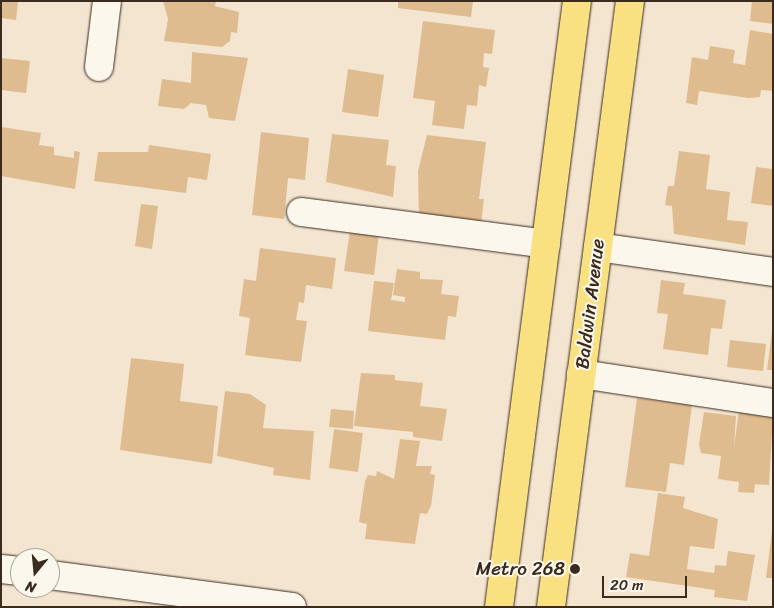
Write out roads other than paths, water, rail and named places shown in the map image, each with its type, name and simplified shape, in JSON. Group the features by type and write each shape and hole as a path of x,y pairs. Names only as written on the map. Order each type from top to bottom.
{"main road":[{"path":"499,607 577,1"},
{"name":"Baldwin Avenue","path":"551,607 630,1"}],"street":[{"path":"99,67 107,1"},
{"path":"301,212 546,244"},
{"path":"598,247 773,272"},
{"path":"581,374 773,403"},
{"path":"60,576 292,607"}],"place":[{"name":"Metro 268","path":"575,569"}]}
